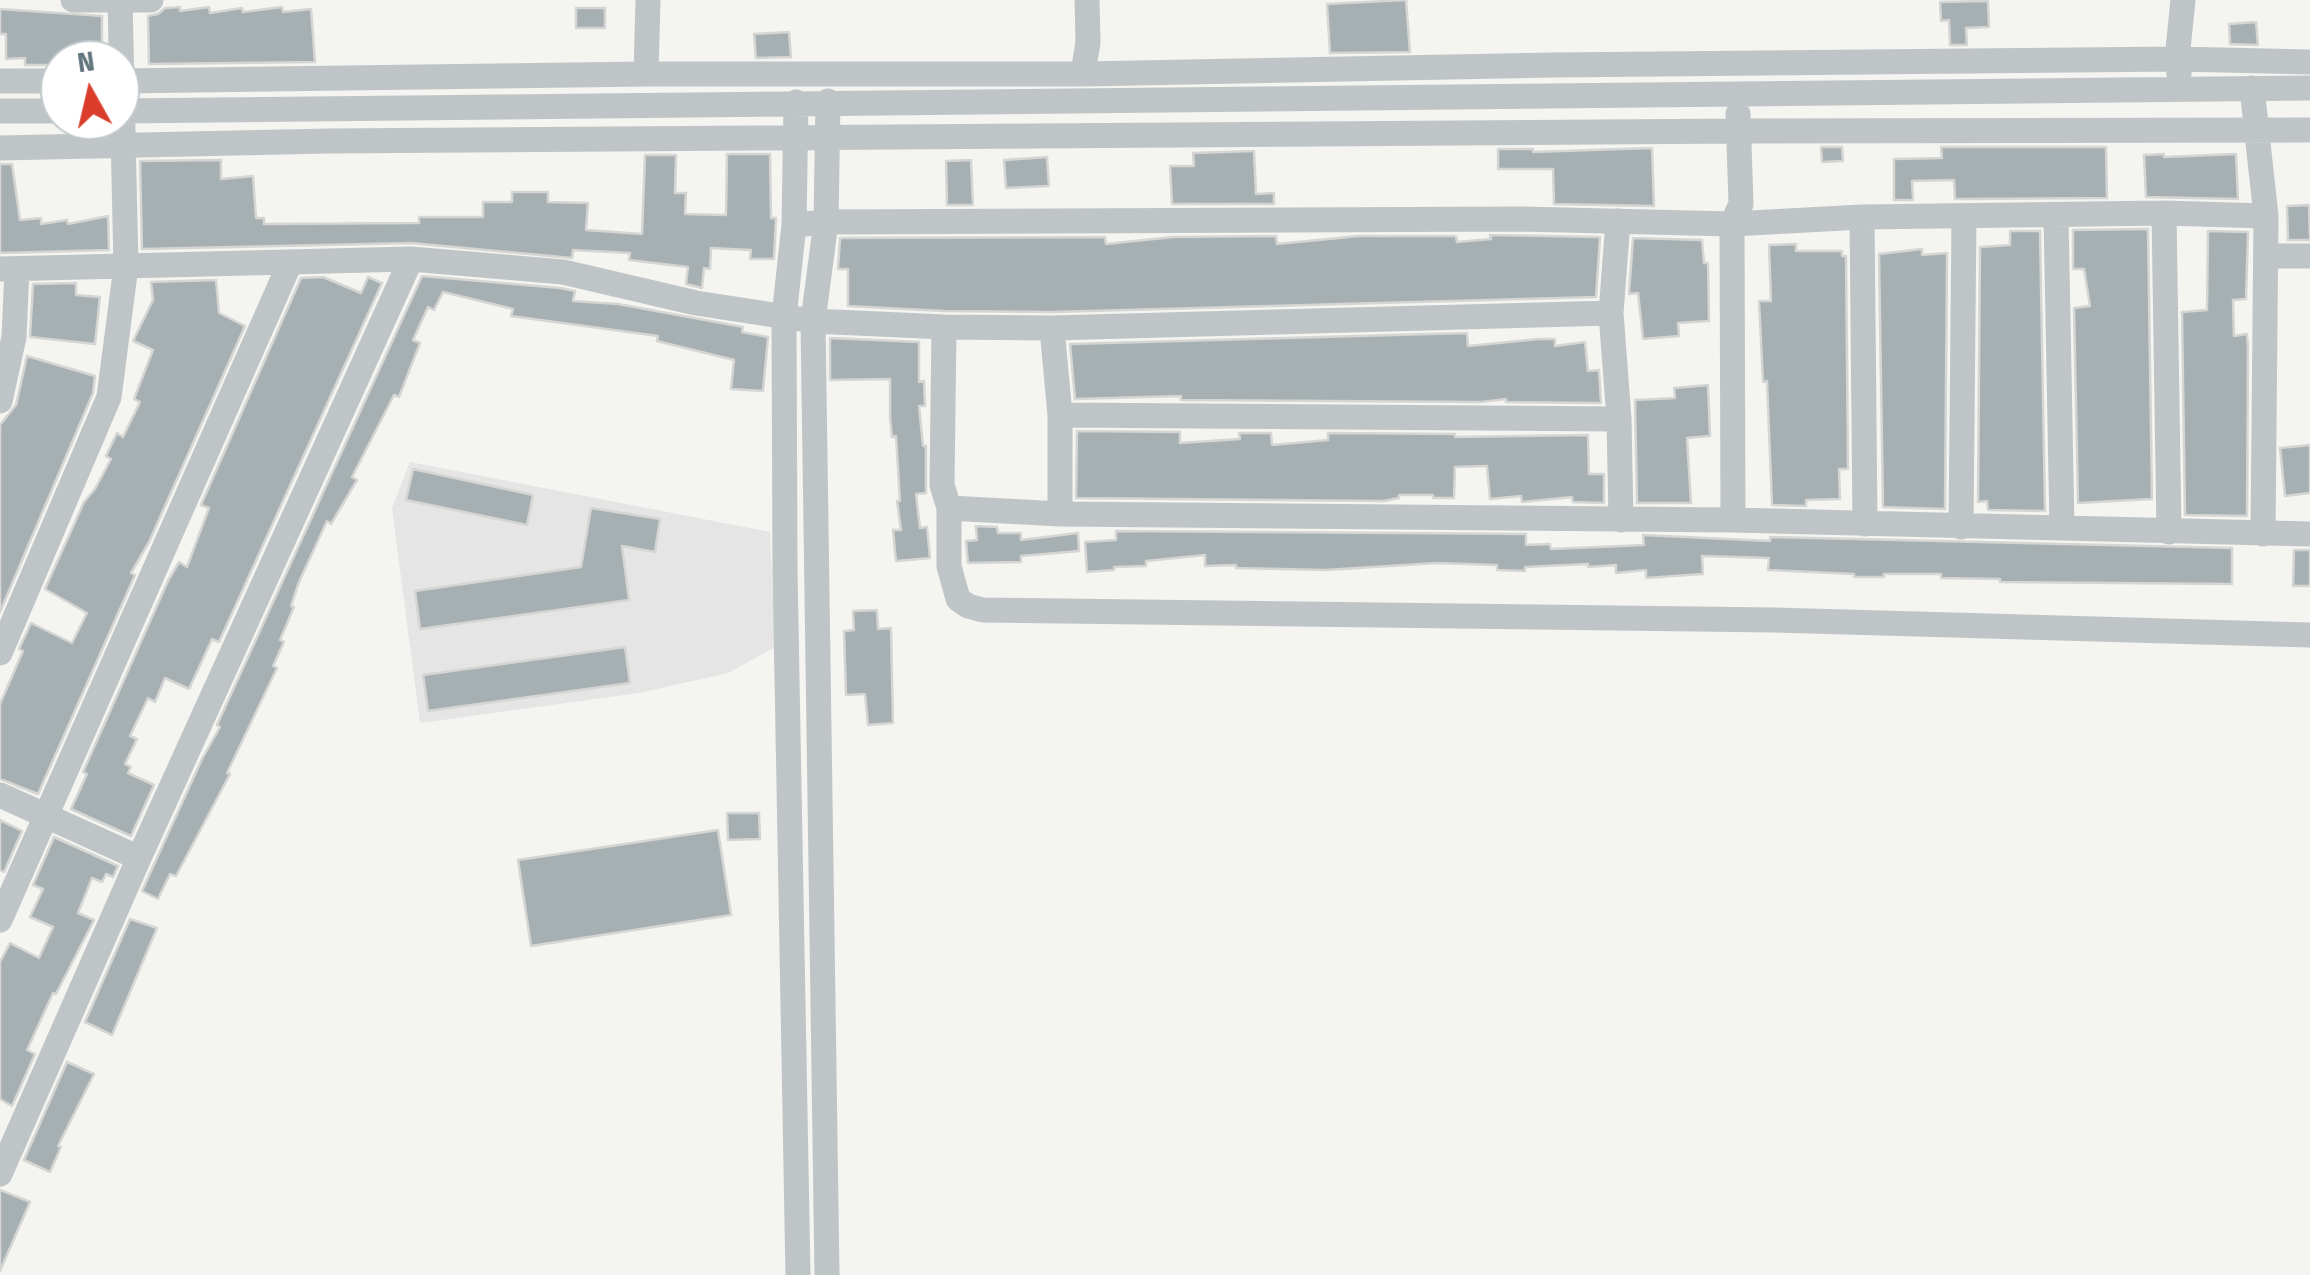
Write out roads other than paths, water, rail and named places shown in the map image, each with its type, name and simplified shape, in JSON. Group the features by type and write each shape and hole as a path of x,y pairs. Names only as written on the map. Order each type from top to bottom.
{"street":[{"path":"73,0 151,0"},
{"path":"120,0 121,40"},
{"path":"646,74 648,0"},
{"path":"1083,74 1088,0"},
{"path":"2181,89 2177,59 2183,0"},
{"path":"140,80 1083,74 2177,59 2310,62"},
{"path":"0,81 40,80"},
{"path":"2252,88 2267,256 2263,534"},
{"path":"140,110 2310,88"},
{"path":"1733,520 1732,224 1740,204 1741,131 1735,94"},
{"path":"796,102 794,225 784,317 798,1275"},
{"path":"827,1275 813,321 826,222 828,102"},
{"path":"0,111 40,111"},
{"path":"0,148 329,141 2310,130"},
{"path":"0,653 109,396 126,266 123,140"},
{"path":"794,225 1618,220 1732,224 1862,217 2164,212 2266,216"},
{"path":"2164,212 2168,532"},
{"path":"1961,526 1964,216"},
{"path":"2056,216 2062,528"},
{"path":"1862,217 1865,524"},
{"path":"1618,220 1611,313 1621,520"},
{"path":"2267,256 2310,256"},
{"path":"0,400 14,338 8,269 410,259 562,272 696,303 813,321 944,326 1052,328 1611,313"},
{"path":"0,1174 410,259"},
{"path":"0,920 290,263"},
{"path":"944,326 942,485 948,508 949,566 954,591 968,606 983,610 1774,620 2310,636"},
{"path":"1052,328 1060,416 1060,514"},
{"path":"1060,416 1619,418"},
{"path":"948,508 1060,514 1733,520 2310,534"},
{"path":"0,794 139,858"},
{"path":"795,1174 824,1174"}]}
